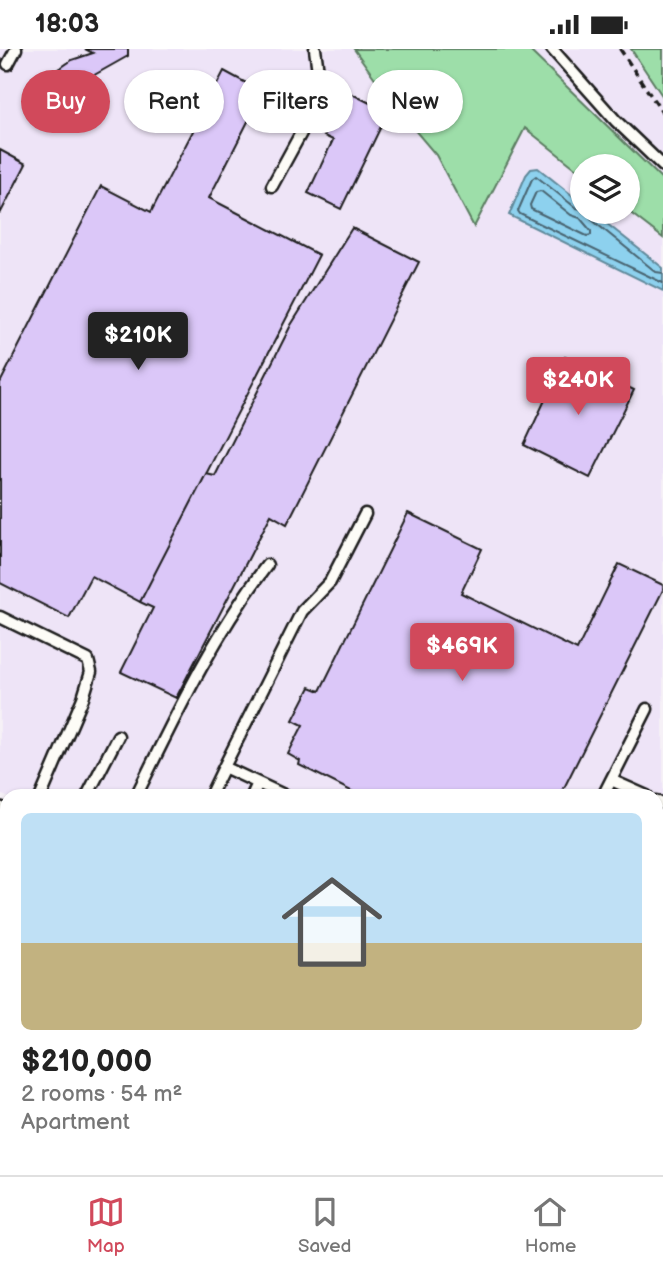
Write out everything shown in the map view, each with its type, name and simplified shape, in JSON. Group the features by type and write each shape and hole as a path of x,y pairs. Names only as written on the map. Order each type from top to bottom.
{"lane":[{"path":"8,64 16,49"},
{"path":"272,186 301,133 319,79 315,49"},
{"path":"552,49 616,121 663,166"},
{"path":"213,789 302,611 330,582 365,514"},
{"path":"139,789 179,708 240,601 267,565"},
{"path":"0,617 88,660 91,672 71,730 44,789"},
{"path":"606,789 647,709"},
{"path":"91,789 118,736"},
{"path":"224,767 271,789"},
{"path":"611,780 631,789"},
{"path":"255,789 258,783"}],"path":[{"path":"620,49 663,114"}],"shaded area":[{"path":"0,49 354,49 369,70 367,133 417,133 436,155 474,226 525,128 570,164 570,224 640,224 640,220 663,238 663,789 0,789"},
{"path":"528,49 663,49 663,180 640,158 640,154 636,154"}],"green space":[{"path":"354,49 528,49 636,154 570,154 570,164 525,128 474,227 436,155 417,133 463,133 463,70 369,70"},
{"path":"631,49 663,49 663,97"},
{"path":"640,158 663,180 663,238 640,220"}],"water":[{"path":"538,168 570,194 570,224 607,224 663,268 663,291 509,215 531,169"}],"building":[{"path":"85,49 128,49 128,56 103,70 58,70 72,60 93,53"},
{"path":"224,71 238,79 238,133 242,133 209,198 319,255 140,602 91,576 69,618 0,583 0,383 101,186 151,212 192,133 224,133"},
{"path":"353,94 367,102 367,133 378,133 341,209 308,193 333,140 324,136 325,133 353,133"},
{"path":"0,150 26,164 0,214"},
{"path":"352,228 419,262 287,524 271,515 176,698 121,672 153,608 140,602 206,474 215,476 291,325"},
{"path":"565,357 634,390 590,478 524,445"},
{"path":"408,513 482,549 461,593 577,650 619,564 663,585 663,590 564,789 347,789 299,765 300,761 288,754 303,725 293,720 310,687 320,691"}]}
